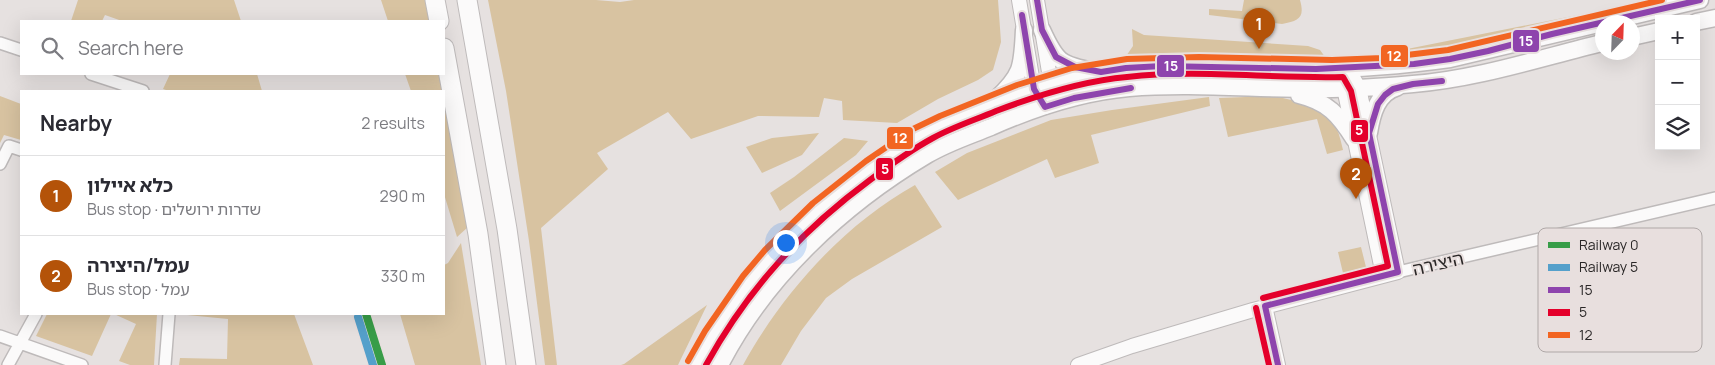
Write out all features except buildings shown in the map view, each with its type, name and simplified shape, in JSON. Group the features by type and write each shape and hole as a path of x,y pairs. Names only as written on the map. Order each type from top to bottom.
{"highway":[{"path":"435,0 439,20"},
{"path":"467,0 507,229 526,365"},
{"path":"445,53 478,234 496,365"}],"main road":[{"path":"696,365 725,316 746,286 796,229 856,178 891,154 936,127 1008,97 1051,84 1126,68 1162,66 1348,68 1450,59 1700,0"},
{"path":"1700,21 1715,18"},
{"path":"973,112 994,101 1011,85 1017,76 1022,59 1024,30"},
{"path":"1042,30 1056,57 1075,67 1101,72"},
{"path":"1640,35 1655,32"},
{"path":"720,365 742,327 785,271 811,244 861,201 945,145 1016,116 1074,98 1128,88 1189,87 1317,90 1403,85 1454,79 1595,46"},
{"path":"1272,88 1311,98 1322,103 1362,136 1382,96 1394,88 1403,85"}],"street":[{"path":"1019,0 1034,89 1045,107"},
{"path":"1037,0 1051,84 1045,107"},
{"path":"0,43 20,50"},
{"path":"1348,68 1362,136 1398,272"},
{"path":"94,75 140,90"},
{"path":"1362,136 1383,275"},
{"path":"0,164 9,146 20,150"},
{"name":"היצירה","path":"1586,228 1715,198"},
{"name":"היצירה","path":"1078,365 1132,346 1265,306 1383,275 1538,239"},
{"path":"1265,306 1278,365"},
{"path":"8,365 35,315"},
{"path":"165,365 170,315"},
{"path":"0,336 82,365"}],"shaded area":[{"path":"78,0 234,0 241,20 119,20 105,15 102,20 71,20"},
{"path":"381,0 426,0 430,20 388,20"},
{"path":"488,0 596,0 620,2 634,0 998,0 1001,42 993,70 978,80 938,99 897,123 843,120 842,101 824,98 819,117 758,116 691,139 668,112 597,153 608,169 541,228 557,365 545,365 529,241 506,91"},
{"path":"1244,0 1300,0 1302,11 1299,18 1293,22 1282,24 1209,15 1209,9 1242,11"},
{"path":"1623,6 1481,46 1437,55 1377,60 1387,53"},
{"path":"1132,29 1144,35 1308,46 1320,50 1328,61 1122,62 1133,46"},
{"path":"170,75 257,75 262,90 166,90 163,89"},
{"path":"405,75 440,75 443,90 411,90"},
{"path":"0,96 20,104 20,140 4,135 0,143"},
{"path":"1274,96 1299,102 1323,112 1336,127 1343,150 1327,154 1317,119 1228,137 1219,98"},
{"path":"1209,97 1210,106 1091,135 1099,163 1055,178 1047,159 958,200 935,172 967,153 1051,120"},
{"path":"445,100 468,227 457,237 445,197"},
{"path":"819,133 802,155 762,173 746,147 772,138"},
{"path":"844,138 868,141 856,155 780,211 770,193"},
{"path":"915,185 942,227 852,279 826,298 801,331 781,365 743,365 776,313 817,263 863,220"},
{"path":"461,243 481,365 415,365 400,315 445,315 445,264 448,263"},
{"path":"1361,247 1366,267 1343,273 1338,252"},
{"path":"707,305 678,365 621,365 624,364"},
{"path":"46,315 111,315 92,356 36,336"},
{"path":"116,315 157,315 154,365 130,365 119,361 136,324"},
{"path":"187,315 294,315 313,365 179,365 180,358 227,359 228,319"}],"rail line":[{"name":"0","path":"366,315 382,365"},
{"name":"5","path":"358,317 373,365"}],"transit line":[{"name":"15","path":"1037,0 1042,30 1056,57 1075,67 1101,72 1126,68 1162,66 1316,69 1414,64 1488,51 1552,34 1700,0"},
{"name":"12","path":"688,361 705,331 743,276 765,250 813,203 866,161 913,129 1017,85 1072,68 1127,59 1199,57 1332,60 1382,58 1448,50 1662,0"},
{"name":"15","path":"1022,15 1034,89 1045,107 1074,98 1131,88"},
{"name":"5","path":"706,365 740,311 778,263 845,199 893,163 941,134 996,111 1060,90 1110,79 1181,74 1343,77 1351,91 1388,266 1263,298"},
{"name":"15","path":"1265,306 1398,272 1369,133 1378,104 1393,89 1413,84 1442,81"},
{"name":"15","path":"1265,306 1278,365"},
{"name":"5","path":"1256,308 1269,365"}],"place":[{"name":"כלא איילון","path":"1259,49"},
{"name":"עמל/היצירה","path":"1356,199"}]}
